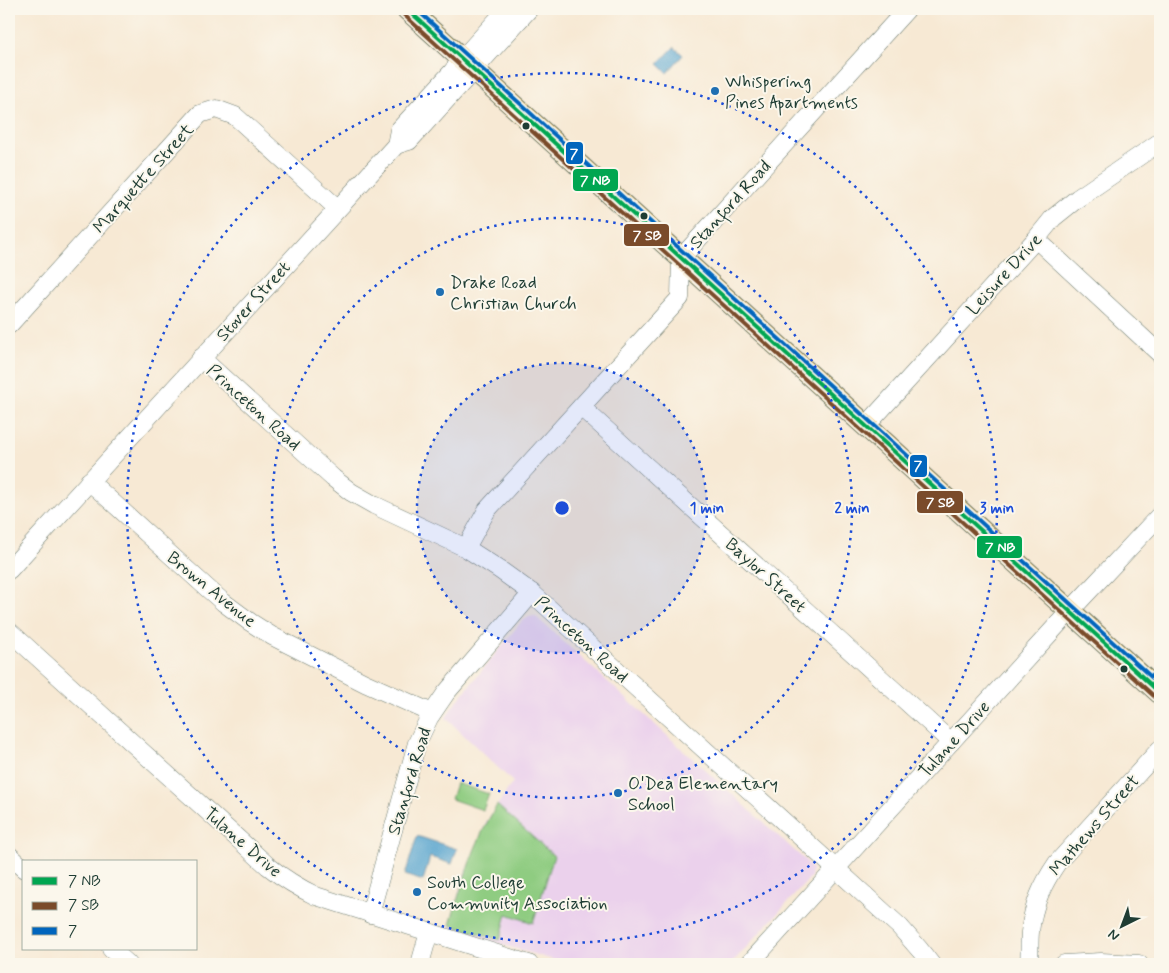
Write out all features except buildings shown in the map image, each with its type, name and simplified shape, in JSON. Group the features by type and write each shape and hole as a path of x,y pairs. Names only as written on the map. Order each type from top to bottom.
{"main road":[{"path":"407,9 1160,693"}],"street":[{"name":"Stover Street","path":"9,570 337,208 396,145 409,141 507,9"},
{"name":"Stover Street","path":"468,64 529,9"},
{"name":"Stanford Road","path":"466,548 487,510 680,298 680,258 907,9"},
{"name":"Marquette Street","path":"12,314 200,114 216,109 235,116 337,208"},
{"name":"Leisure Drive","path":"866,426 1054,218 1078,198 1160,142"},
{"path":"1036,240 1160,354"},
{"name":"Princeton Road","path":"201,358 333,478 351,492 374,505 466,548 532,593 900,927 931,964"},
{"name":"Baylor Street","path":"581,407 951,742"},
{"name":"Brown Avenue","path":"89,482 223,602 250,622 272,636 365,683 432,713"},
{"name":"Tulane Drive","path":"749,964 1160,514"},
{"name":"Stanford Road","path":"370,914 417,743 432,713 446,693 532,593"},
{"name":"Tulane Drive","path":"9,631 283,878 309,893 529,964"},
{"name":"Mathews Street","path":"1029,964 1033,914 1039,894 1046,880 1057,863 1160,749"},
{"path":"9,855 22,867"},
{"path":"420,964 429,932"},
{"path":"112,950 128,964"},
{"path":"1064,964 1101,962 1139,964"}],"shaded area":[{"name":"O'Dea Elementary School","path":"535,616 806,861 812,869 811,877 731,964 567,964 449,929 462,880 486,822 513,782 446,718 451,709 521,622"}],"green space":[{"path":"456,783 489,794 483,810 451,799"},
{"path":"497,805 554,856 533,923 507,914 500,940 450,925 475,848"}],"water":[{"path":"674,47 683,55 667,73 658,64"},
{"path":"417,836 457,849 452,864 430,857 423,881 405,875"}],"transit line":[{"path":"407,9 1160,693"},
{"name":"7","path":"416,9 1160,685"},
{"path":"403,14 1156,698"}],"place":[{"name":"Whispering Pines Apartments","path":"715,91"},
{"name":"Drake Road Christian Church","path":"440,292"},
{"name":"O'Dea Elementary School","path":"618,793"},
{"name":"South College Community Association","path":"417,892"}]}
